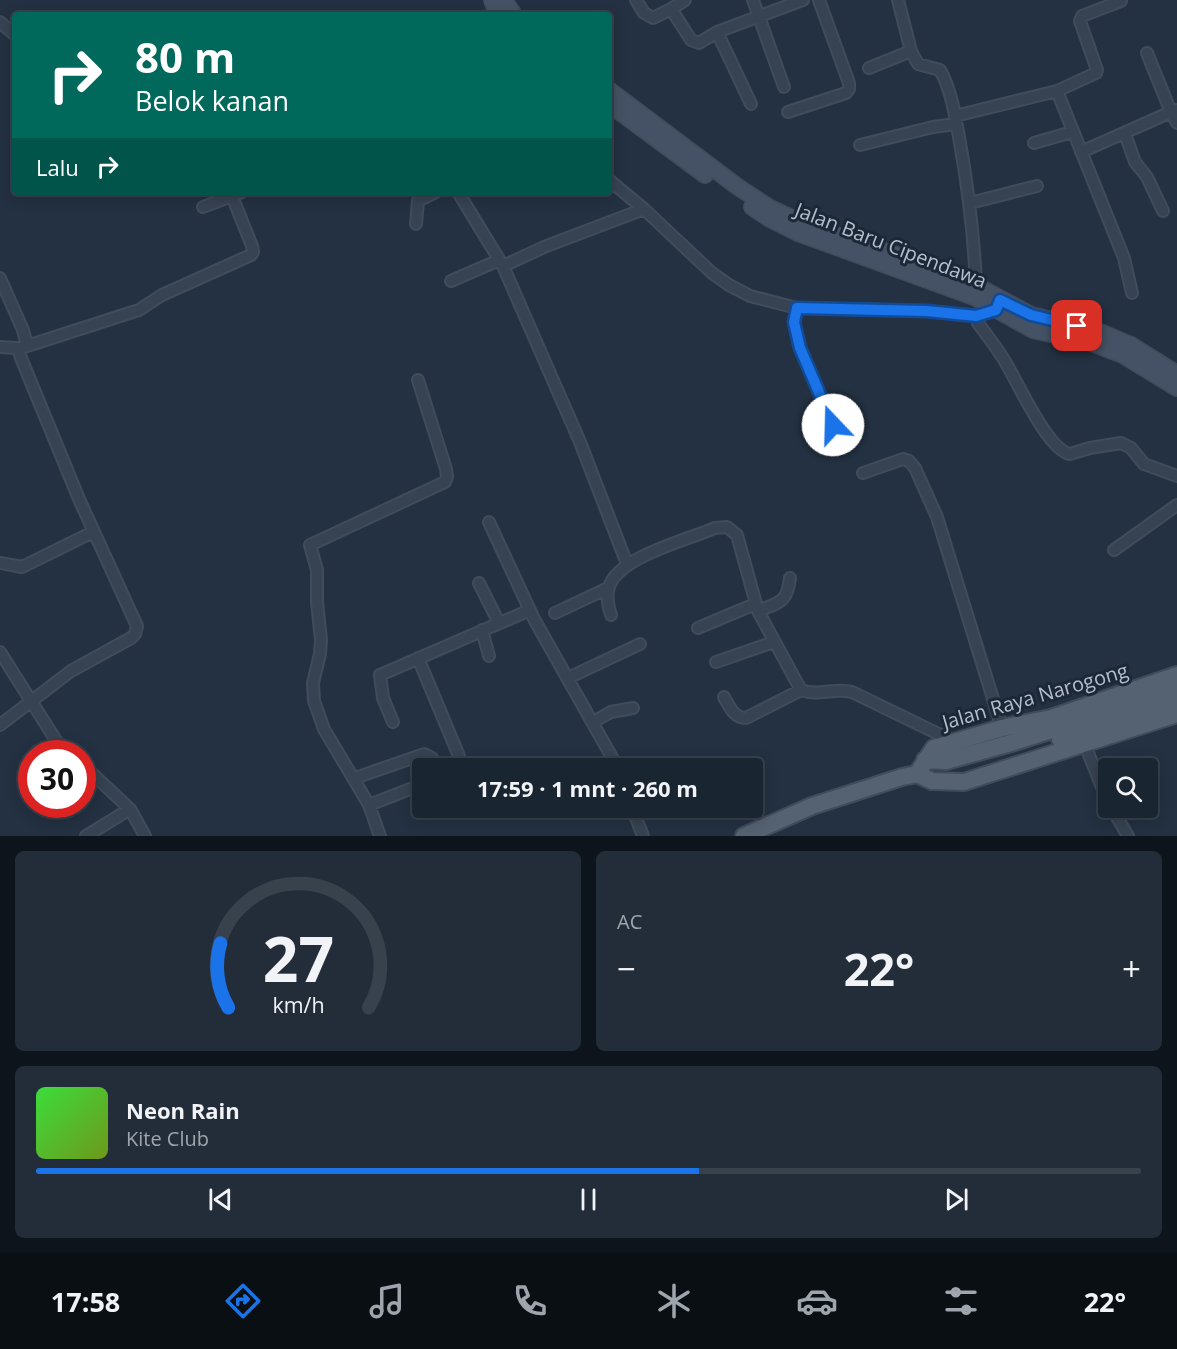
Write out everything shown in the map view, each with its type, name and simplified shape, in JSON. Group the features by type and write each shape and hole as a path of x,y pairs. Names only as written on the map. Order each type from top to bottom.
{"main road":[{"name":"Jalan Baru Cipendawa","path":"612,92 770,219 798,233 998,305 1100,332 1131,345 1177,374"},
{"name":"Jalan Baru Cipendawa","path":"612,107 735,191 809,226 956,275 976,286 1033,330 1092,343 1123,355 1177,388"},
{"name":"Jalan Raya Narogong","path":"924,772 934,747 1002,728 1051,718 1177,675"},
{"path":"924,772 958,768 1015,753 1135,709 1177,690"},
{"path":"1135,709 1177,702"},
{"name":"Jalan Raya Narogong","path":"744,836 812,806 867,787 924,772 964,782 1177,714"}],"street":[{"path":"636,0 644,13 653,18 685,0"},
{"path":"753,0 784,87"},
{"path":"671,9 694,43 699,43 717,32 803,0"},
{"path":"789,112 846,93 849,89 849,83 819,0"},
{"path":"898,0 911,51 920,65 940,69 955,120 970,203 976,286"},
{"path":"860,145 933,127 1057,91 1096,73 1097,70 1080,21 1082,16 1122,1"},
{"path":"0,22 12,32"},
{"path":"717,32 751,104"},
{"path":"869,68 911,51"},
{"path":"1147,52 1174,111 1177,123"},
{"path":"1057,91 1124,258 1132,292"},
{"path":"1081,152 1174,111"},
{"path":"1034,142 1072,132"},
{"path":"1125,134 1135,162 1147,177 1163,211"},
{"path":"612,183 712,273 750,296 797,308 927,311 976,316 998,305"},
{"path":"970,203 1037,186"},
{"path":"203,207 234,195"},
{"path":"0,348 22,347 139,310 162,295 251,255 252,246 237,195"},
{"path":"416,224 418,201 430,195"},
{"path":"460,195 501,263 580,442 627,564"},
{"path":"451,281 644,210"},
{"path":"0,278 23,330 22,347 93,532 137,626 137,631 131,638 71,671 0,725"},
{"path":"797,308 794,322 800,348 833,425"},
{"path":"976,316 978,323 1007,364 1042,426 1060,450 1070,454 1090,448 1121,444 1131,448 1144,464 1177,476"},
{"path":"381,836 355,778 324,729 314,701 313,683 321,640 317,602 317,570 310,544 446,482 446,469 418,380"},
{"path":"863,472 903,459 909,461 915,468 937,518 1002,728"},
{"path":"1114,550 1177,505"},
{"path":"489,522 530,610 612,758"},
{"path":"610,615 608,588 614,576 627,564 715,528 727,526 737,535 757,608 801,690"},
{"path":"0,563 22,567 93,532"},
{"path":"698,628 784,600 788,593 789,578"},
{"path":"479,583 499,623"},
{"path":"555,613 608,588"},
{"path":"393,722 383,698 380,675 530,610"},
{"path":"482,630 489,657"},
{"path":"716,662 774,642"},
{"path":"568,678 640,644"},
{"path":"0,652 56,740"},
{"path":"418,658 459,758"},
{"path":"724,697 735,714 746,718 801,690 812,693 844,690 955,742"},
{"path":"592,722 611,712 633,708"},
{"path":"1085,745 1098,777"},
{"path":"412,758 424,754 432,758"},
{"path":"355,778 412,758"},
{"path":"96,777 130,809 145,836"},
{"path":"369,805 412,788"},
{"path":"92,834 130,809"},
{"path":"636,818 643,836"},
{"path":"1117,818 1128,836"}],"route":[{"path":"833,425 796,336 794,322 797,308 927,311 976,316 996,310 1000,300 1031,315 1077,326"}]}
